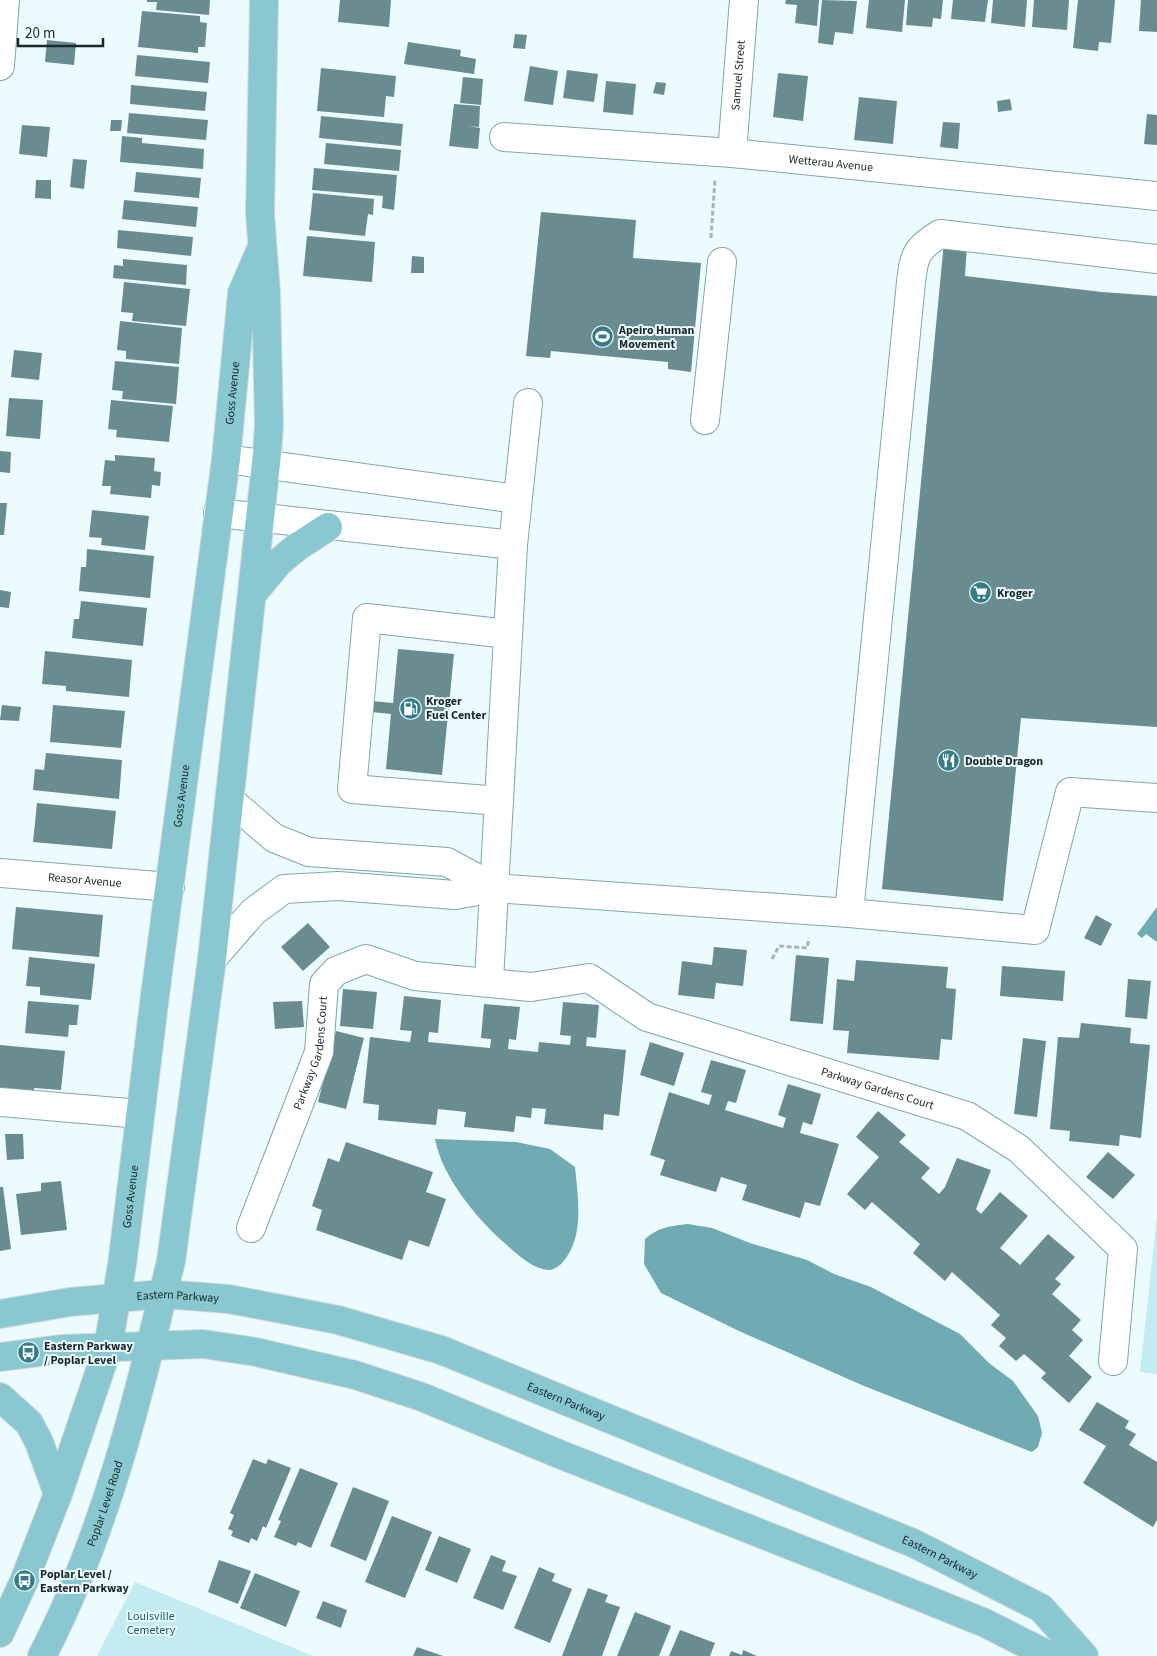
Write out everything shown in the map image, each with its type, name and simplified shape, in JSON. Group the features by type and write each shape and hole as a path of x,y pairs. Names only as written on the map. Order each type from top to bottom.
{"main road":[{"name":"Goss Avenue","path":"150,1345 171,1261 212,959 261,518 269,416 266,293 261,248 264,0"},
{"name":"Goss Avenue","path":"108,1346 122,1265 226,460 242,293 261,248"},
{"path":"253,593 279,562 328,527"},
{"name":"Eastern Parkway","path":"0,1314 70,1302 163,1294 229,1299 338,1320 440,1350 913,1542 1041,1608 1084,1656"},
{"path":"0,1357 108,1346 203,1344 256,1352 355,1375 422,1397 985,1623 1050,1656"},
{"name":"Poplar Level Road","path":"42,1656 56,1628 87,1554 116,1471 150,1345"},
{"path":"0,1632 24,1581 58,1494 108,1346"},
{"path":"0,1397 29,1422 39,1442 58,1494"}],"street":[{"path":"0,66 5,0"},
{"name":"Samuel Street","path":"724,152 744,0"},
{"name":"Wetterau Avenue","path":"504,137 724,152 1157,196"},
{"path":"849,913 911,282 916,253 924,243 940,234 1157,259"},
{"path":"705,420 722,262"},
{"path":"489,981 513,545 528,403"},
{"path":"226,460 518,499"},
{"path":"218,514 513,545"},
{"path":"499,802 352,789 367,618 508,634"},
{"path":"212,959 253,912 284,889 338,886 455,895 495,888 849,913 1035,930 1070,792 1157,798"},
{"path":"230,800 274,838 309,852 447,862 495,888"},
{"name":"Reasor Avenue","path":"0,873 170,887"},
{"name":"Parkway Gardens Court","path":"251,1228 319,1052 324,984 336,971 366,959 414,976 489,981 531,987 589,978 647,1017 967,1116 1019,1150 1123,1249 1113,1361"},
{"path":"0,1102 140,1114"}],"path":[{"path":"722,262 711,246 724,152"}],"green space":[{"path":"1157,1216 1157,1374 1140,1372"},
{"name":"Louisville Cemetery","path":"135,1582 313,1656 97,1656"}],"shaded area":[{"path":"1157,907 1157,942 1146,934 1142,938 1137,934"},
{"path":"435,1139 516,1142 550,1149 575,1167 578,1204 577,1230 569,1253 562,1263 551,1270 542,1269 529,1263 501,1240 480,1219 460,1194 444,1167"},
{"path":"688,1224 712,1228 750,1243 807,1260 834,1274 871,1287 960,1334 989,1363 1013,1381 1038,1416 1042,1433 1038,1447 1032,1452 864,1386 739,1331 661,1293 644,1264 645,1239 670,1226"}],"building":[{"path":"147,0 210,0 209,15 156,10 157,2 147,2"},
{"path":"340,0 391,0 389,27 338,22"},
{"path":"786,0 819,0 817,26 795,23 797,5 785,4"},
{"path":"822,0 857,1 853,34 835,32 833,45 818,43"},
{"path":"869,0 905,0 902,32 866,28"},
{"path":"908,0 943,0 941,19 933,18 932,27 906,25"},
{"path":"953,0 988,0 985,22 951,19"},
{"path":"993,0 1027,0 1025,27 991,23"},
{"path":"1034,0 1069,0 1067,30 1032,27"},
{"path":"1078,0 1115,0 1111,43 1099,42 1098,51 1073,48"},
{"path":"1141,0 1157,0 1157,32 1139,31"},
{"path":"142,11 200,16 200,22 207,23 205,47 198,47 198,53 138,47"},
{"path":"515,34 527,35 525,49 513,48"},
{"path":"47,40 76,43 74,65 45,62"},
{"path":"408,42 461,50 460,56 476,59 474,74 404,64"},
{"path":"137,55 210,62 208,83 135,76"},
{"path":"530,66 558,71 553,105 524,101"},
{"path":"321,68 396,76 394,97 386,96 384,117 317,111"},
{"path":"567,70 598,74 594,102 563,98"},
{"path":"778,73 808,76 803,121 773,117"},
{"path":"463,77 483,79 481,105 460,103"},
{"path":"606,81 636,84 633,115 603,112"},
{"path":"656,82 666,83 664,95 653,93"},
{"path":"131,85 207,92 205,111 130,104"},
{"path":"859,97 897,101 893,144 854,140"},
{"path":"1010,99 1012,110 998,112 997,101"},
{"path":"454,104 480,106 479,127 468,126 480,128 478,149 449,146"},
{"path":"129,113 208,120 206,140 127,133"},
{"path":"1147,114 1157,115 1157,145 1144,144"},
{"path":"321,116 403,124 401,146 319,138"},
{"path":"111,120 122,120 121,131 110,131"},
{"path":"943,122 960,123 958,149 940,147"},
{"path":"22,125 50,127 47,157 19,154"},
{"path":"122,136 142,138 142,143 204,149 203,169 120,162"},
{"path":"326,143 401,150 399,171 324,164"},
{"path":"73,159 87,160 84,189 70,187"},
{"path":"314,168 397,175 394,210 382,208 383,196 312,190"},
{"path":"136,172 201,178 199,198 134,192"},
{"path":"36,180 51,180 51,199 35,198"},
{"path":"313,193 374,199 373,215 368,214 365,236 309,230"},
{"path":"124,200 198,207 196,227 122,219"},
{"path":"541,212 636,220 633,258 701,263 691,372 668,369 668,362 551,351 550,358 526,356"},
{"path":"118,230 193,237 191,256 117,248"},
{"path":"307,236 375,242 372,282 303,276"},
{"path":"944,242 967,245 965,276 1102,292 1157,296 1157,727 1021,718 1003,901 882,889"},
{"path":"412,256 424,257 424,273 411,273"},
{"path":"123,259 187,265 186,285 113,278 114,265 123,266"},
{"path":"124,282 190,289 186,326 132,321 133,313 121,312"},
{"path":"120,321 182,328 179,364 126,359 126,351 117,350"},
{"path":"14,350 42,353 39,380 11,377"},
{"path":"115,361 179,367 176,404 122,399 123,391 112,390"},
{"path":"9,398 43,400 40,439 6,436"},
{"path":"111,400 173,406 169,442 116,437 117,430 108,429"},
{"path":"0,451 11,452 10,473 0,472"},
{"path":"115,455 155,458 154,471 161,472 160,486 152,485 151,498 110,494 111,486 102,486 105,460 115,461"},
{"path":"0,503 7,503 4,535 0,535"},
{"path":"92,510 149,516 145,550 101,545 102,538 89,537"},
{"path":"87,549 154,556 150,598 79,591 81,567 86,567"},
{"path":"0,590 11,592 9,608 0,607"},
{"path":"81,601 147,608 143,646 72,638 74,619 79,619"},
{"name":"Kroger Fuel Center","path":"398,649 454,654 442,775 386,769 391,714 371,712 372,701 393,703"},
{"path":"45,651 132,660 129,697 66,691 66,686 42,684"},
{"path":"2,705 21,707 19,721 0,720"},
{"path":"53,705 125,711 121,748 50,742"},
{"path":"46,753 122,760 119,799 33,790 35,769 44,770"},
{"path":"37,803 116,811 112,849 33,842"},
{"path":"16,907 103,915 99,957 12,949"},
{"path":"1096,915 1112,924 1101,946 1084,938"},
{"path":"308,923 330,947 303,971 281,947"},
{"path":"714,947 747,950 743,986 716,983 714,999 678,995 682,961 712,965"},
{"path":"796,955 829,958 823,1024 790,1021"},
{"path":"29,957 95,964 91,1000 40,995 40,987 26,986"},
{"path":"856,960 948,967 946,988 956,989 952,1040 941,1039 939,1060 847,1053 849,1031 833,1030 837,979 854,981"},
{"path":"1002,966 1065,971 1063,1001 1000,996"},
{"path":"1128,979 1151,981 1147,1019 1125,1017"},
{"path":"343,989 377,992 373,1029 340,1026"},
{"path":"404,996 441,1000 438,1033 429,1032 428,1042 490,1048 491,1039 481,1038 484,1004 520,1007 516,1040 509,1039 508,1049 538,1052 539,1042 570,1045 571,1036 560,1035 563,1002 599,1005 596,1038 587,1037 586,1046 626,1050 619,1116 604,1114 603,1130 544,1124 546,1109 532,1108 531,1118 516,1116 514,1132 464,1127 466,1112 438,1109 436,1125 378,1120 379,1105 363,1103 370,1037 410,1042 412,1031 400,1030"},
{"path":"28,1001 79,1005 77,1025 69,1025 68,1037 25,1033"},
{"path":"302,1001 304,1027 275,1029 273,1002"},
{"path":"1081,1023 1131,1028 1130,1043 1150,1045 1141,1138 1120,1135 1119,1146 1069,1141 1070,1131 1050,1129 1058,1037 1079,1038"},
{"path":"336,1031 364,1038 346,1109 318,1102"},
{"path":"1023,1038 1046,1041 1037,1117 1014,1114"},
{"path":"650,1042 684,1053 674,1086 640,1075"},
{"path":"0,1045 65,1051 61,1090 34,1088 34,1095 0,1092"},
{"path":"711,1060 746,1070 736,1103 728,1101 725,1110 783,1128 786,1118 778,1115 788,1084 821,1094 812,1125 803,1122 800,1133 839,1144 820,1206 805,1202 800,1218 742,1200 747,1185 721,1177 716,1192 660,1175 665,1160 650,1155 669,1092 709,1105 712,1095 701,1092"},
{"path":"878,1111 906,1135 899,1142 930,1168 921,1178 939,1194 945,1187 957,1158 991,1170 976,1209 981,1214 1000,1192 1028,1216 1000,1248 1020,1265 1048,1234 1075,1257 1055,1279 1061,1284 1052,1294 1081,1320 1072,1330 1083,1340 1069,1356 1092,1377 1069,1403 1041,1378 1046,1373 1024,1354 1016,1361 999,1346 1006,1338 991,1325 1000,1315 952,1272 945,1281 913,1253 920,1244 872,1202 865,1210 847,1194 879,1157 856,1137"},
{"path":"5,1134 23,1134 24,1159 7,1160"},
{"path":"346,1142 433,1172 426,1192 446,1199 429,1247 409,1240 402,1260 316,1230 322,1210 312,1206 328,1158 339,1162"},
{"path":"1108,1152 1135,1175 1113,1199 1086,1177"},
{"path":"61,1181 67,1230 21,1235 16,1194 41,1191 41,1183"},
{"path":"0,1187 3,1187 11,1249 0,1251"},
{"path":"1097,1402 1129,1421 1125,1428 1136,1434 1129,1445 1157,1462 1157,1520 1153,1527 1083,1483 1106,1446 1079,1430"},
{"path":"253,1459 266,1464 268,1459 291,1468 266,1528 263,1526 257,1541 251,1538 249,1543 231,1536 233,1531 228,1529 234,1515 230,1513"},
{"path":"300,1468 338,1483 311,1548 298,1542 296,1546 274,1537 281,1521 278,1520"},
{"path":"353,1487 389,1501 366,1561 330,1546"},
{"path":"392,1516 432,1532 405,1598 365,1582"},
{"path":"439,1536 471,1549 457,1583 425,1570"},
{"path":"491,1555 506,1561 502,1571 517,1576 503,1610 473,1598"},
{"path":"219,1560 251,1571 238,1604 208,1592"},
{"path":"539,1567 555,1574 552,1581 572,1589 550,1643 514,1628"},
{"path":"255,1573 300,1591 286,1627 240,1608"},
{"path":"588,1588 608,1595 605,1602 620,1607 602,1656 562,1656"},
{"path":"323,1601 347,1610 341,1628 316,1618"},
{"path":"635,1612 671,1626 659,1656 617,1656"},
{"path":"680,1630 715,1643 710,1656 669,1656"},
{"path":"417,1647 443,1656 413,1656"},
{"path":"743,1650 757,1656 729,1656 731,1651 742,1655"}],"place":[{"name":"Apeiro Human Movement","path":"603,337"},
{"name":"Kroger","path":"981,593"},
{"name":"Kroger Fuel Center","path":"410,708"},
{"name":"Double Dragon","path":"949,761"},
{"name":"Eastern Parkway / Poplar Level","path":"28,1353"},
{"name":"Poplar Level / Eastern Parkway","path":"24,1581"}]}
